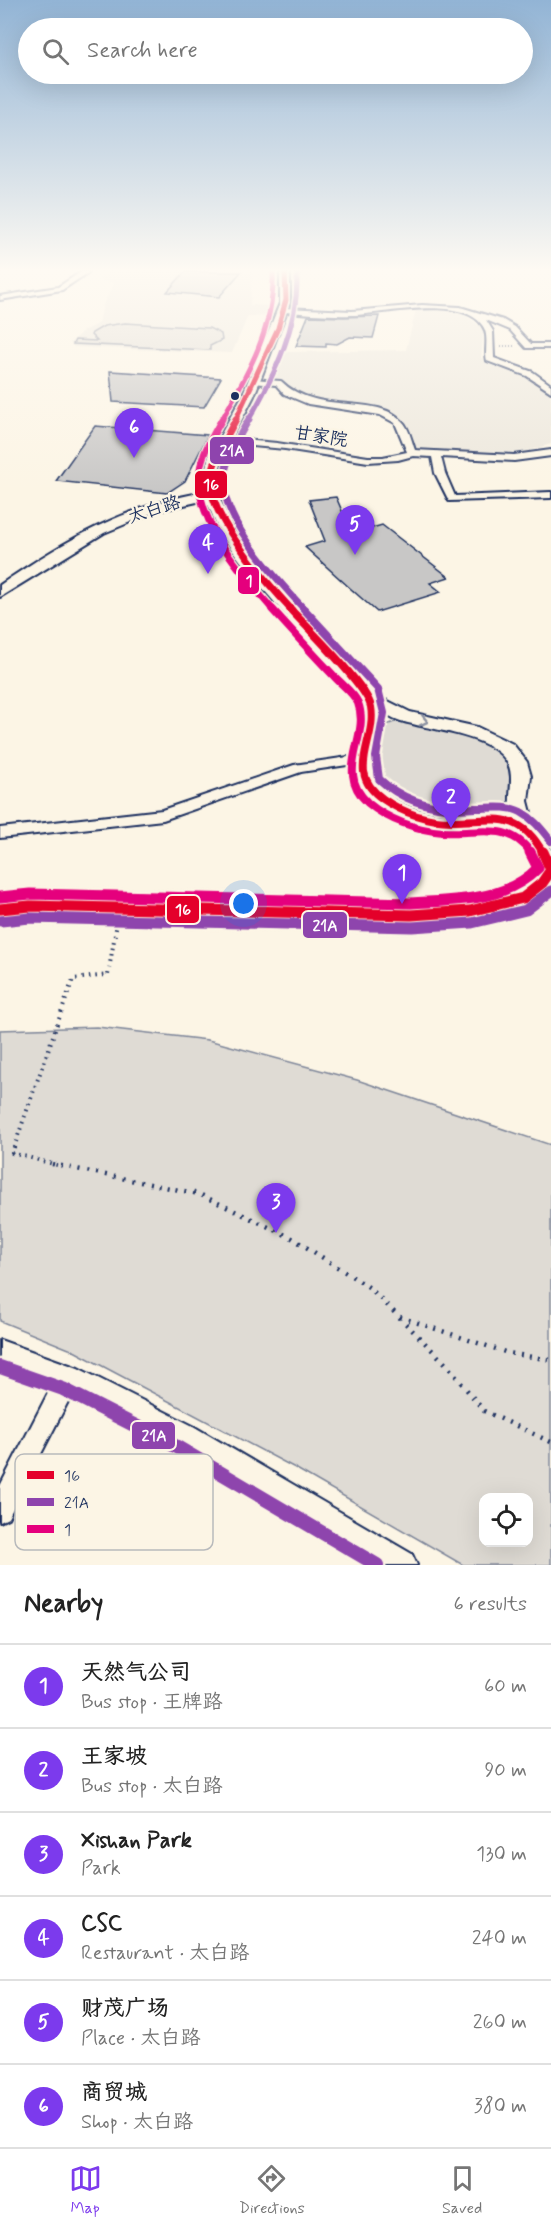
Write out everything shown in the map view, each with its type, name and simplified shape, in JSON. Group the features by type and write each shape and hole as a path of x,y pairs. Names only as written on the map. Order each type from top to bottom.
{"main road":[{"path":"269,345 255,381 224,441 212,471 211,495 229,535 289,608 370,699 404,716 470,731 506,748 517,762 521,776 518,801 525,828 540,845 551,870 542,883 523,898"},
{"name":"太白路","path":"0,592 69,545 95,531 166,504 211,495"},
{"path":"370,699 373,726 362,759 364,777 376,794 396,808 423,818 452,821 505,819 551,842"},
{"path":"0,909 30,906 411,915 470,911 551,891"}],"street":[{"path":"490,346 490,359 530,374 551,389"},
{"path":"529,346 551,346"},
{"path":"255,381 278,383 286,394 318,403 378,411 399,422 412,453"},
{"name":"甘家院","path":"224,441 293,448 346,458 396,459 412,453 514,458 551,453"},
{"path":"436,454 452,499 551,495"},
{"path":"0,833 163,815 299,768 362,759"},
{"path":"0,1354 68,1378 183,1436 212,1454"},
{"path":"29,1454 68,1378"},
{"path":"213,1454 389,1562"},
{"path":"0,1510 15,1481"}],"path":[{"path":"490,346 529,346"},
{"path":"120,908 108,975 74,979 12,1153 78,1171 200,1194 292,1238 370,1288 445,1363 484,1411 551,1442"},
{"path":"399,1316 508,1353 551,1360"}],"shaded area":[{"path":"72,345 235,345 232,353 74,347"},
{"path":"97,345 212,345 210,350"},
{"path":"407,345 482,345 481,358 531,377 551,396 551,444 521,453 416,450 402,419 379,408 323,400 290,391 282,379 267,378 287,352 406,350"},
{"path":"397,721 473,735 499,748 514,764 515,801 502,812 468,816 425,814 390,797 375,771 378,744 384,726"},
{"path":"97,1027 208,1040 357,1080 551,1145 551,1565 463,1565 295,1468 74,1351 0,1321 0,1030"}],"building":[{"path":"326,345 326,347 296,346"},
{"path":"110,371 221,378 204,407 113,402"},
{"path":"95,426 208,435 185,481 167,493 56,481"},
{"path":"336,497 352,534 382,525 449,577 430,583 441,592 377,612 351,589 305,547 325,541 309,500"}],"transit line":[{"name":"1","path":"0,897 30,894 411,903 461,900 497,893 527,879 538,868 522,841 512,835 502,832 451,833 425,830 393,818 363,798 353,780 352,769 360,713 358,702 250,582 229,555 213,528 202,503 199,480 203,458 259,345"},
{"name":"16","path":"0,909 30,906 411,915 470,911 523,898 542,883 551,870 536,841 512,822 490,818 453,821 429,819 392,805 373,790 364,774 363,763 372,718 368,695 288,606 246,555 216,509 211,492 211,479 218,454 253,386 271,345"},
{"name":"21A","path":"285,345 267,387 226,465 224,492 228,506 267,566 378,689 384,713 376,757 379,779 404,797 433,807 454,809 496,807 518,811 540,826 551,841"},
{"name":"21A","path":"1,921 30,918 412,927 472,923 526,910 551,891"},
{"name":"21A","path":"0,1367 63,1389 189,1454"},
{"name":"21A","path":"213,1468 377,1565"}],"place":[{"name":"商贸城","path":"134,458"},
{"name":"财茂广场","path":"355,555"},
{"name":"CSC","path":"208,574"},
{"name":"王家坡","path":"451,828"},
{"name":"天然气公司","path":"402,904"},
{"name":"Xishan Park","path":"276,1233"}]}
